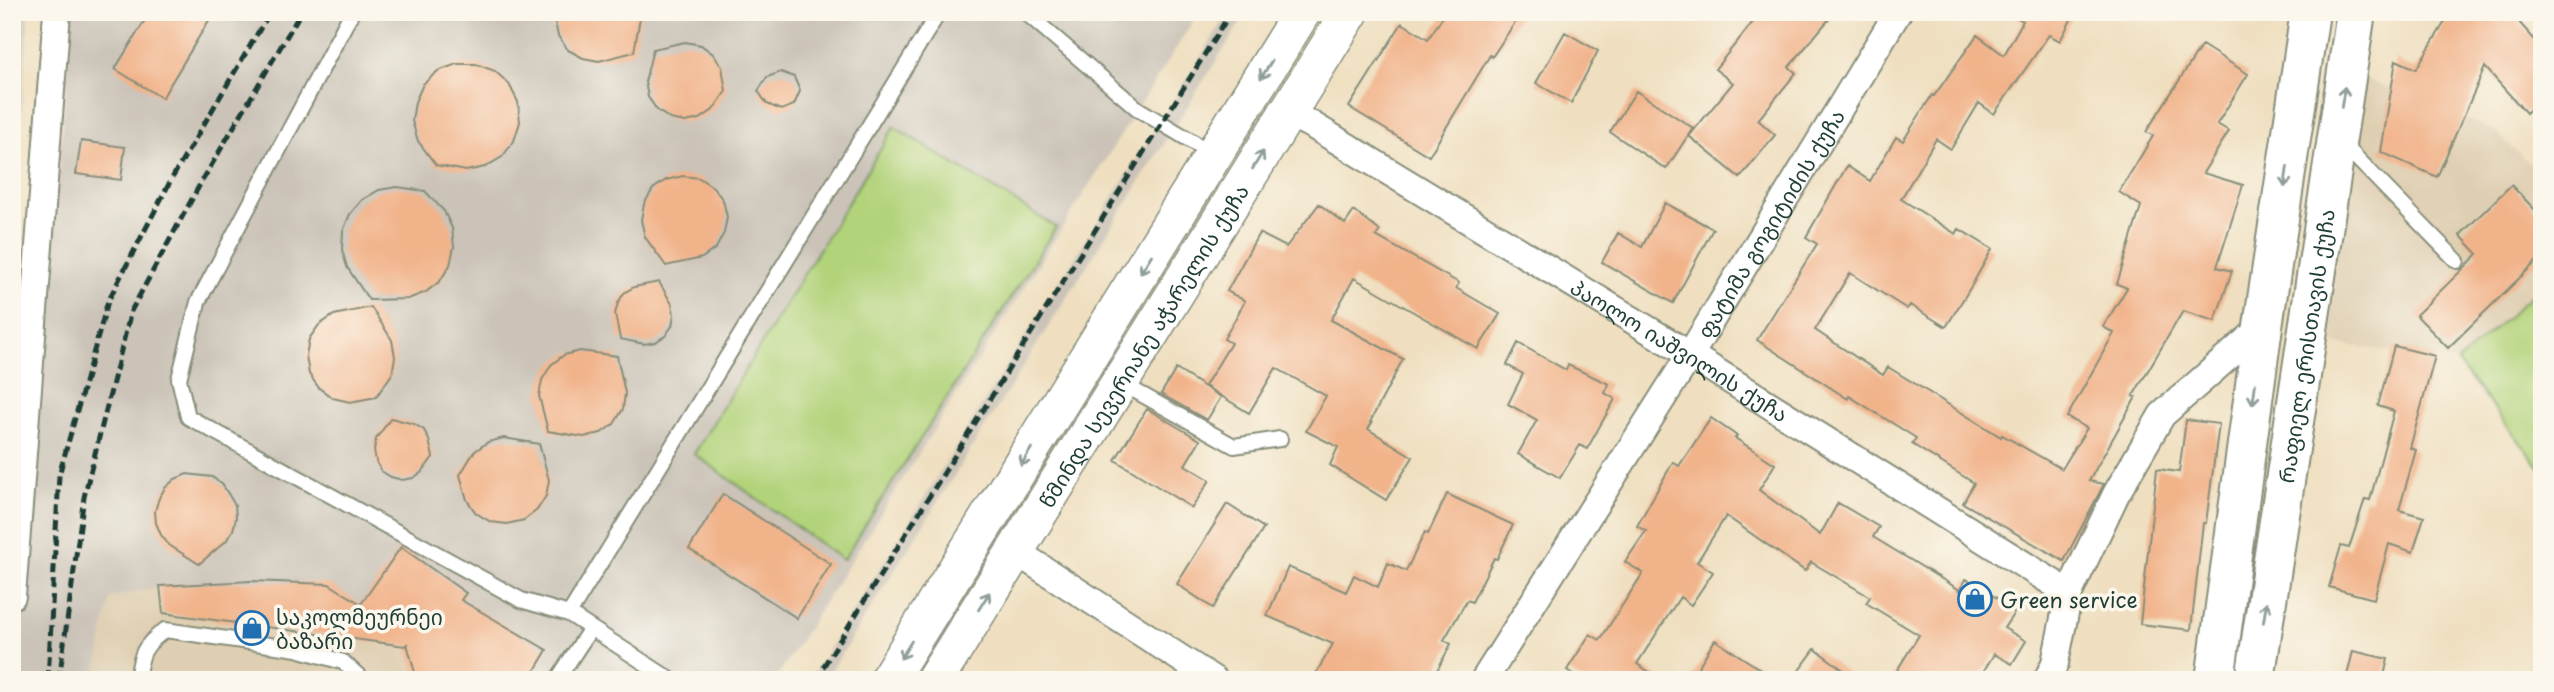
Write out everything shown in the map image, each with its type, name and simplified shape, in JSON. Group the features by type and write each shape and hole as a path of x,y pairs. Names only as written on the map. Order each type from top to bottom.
{"main road":[{"name":"წმინდა სევერიანე აჭარელის ქუჩა","path":"888,680 1302,12"},
{"name":"წმინდა სევერიანე აჭარელის ქუჩა","path":"935,680 1350,12"},
{"name":"რაფიელ ერისთავის ქუჩა","path":"2215,680 2263,326 2310,12"},
{"name":"რაფიელ ერისთავის ქუჩა","path":"2255,680 2356,12"}],"street":[{"path":"12,596 20,416 57,12"},
{"name":"ფატიმა გოგიტიძის ქუჩა","path":"1484,680 1690,355 1898,12"},
{"name":"პაოლო იაშვილის ქუჩა","path":"1288,113 1690,355 2069,593"},
{"path":"2047,680 2055,663 2069,593 2116,494 2162,415 2263,326"},
{"path":"1015,551 1214,680"}],"lane":[{"path":"352,12 198,302 179,379 188,417 521,600 569,614 671,680"},
{"path":"569,614 939,12"},
{"path":"1025,12 1138,109 1214,154"},
{"path":"2337,138 2458,261"},
{"path":"1120,382 1234,446 1280,439"},
{"path":"557,680 591,628"},
{"path":"137,680 141,655 148,643 165,630 297,649 344,662 363,680"}],"shaded area":[{"path":"12,12 29,12 12,231"},
{"path":"72,12 1199,12 775,680 456,680 329,584 251,581 160,586 110,598 95,680 16,680"},
{"path":"1229,12 1247,12 825,680 810,680"},
{"path":"2347,71 2495,131 2542,176 2542,286 2457,362 2306,339"},
{"name":"საკოლმეურნეი ბაზარი","path":"251,581 329,584 456,680 95,680 110,598 160,586"}],"green space":[{"path":"894,127 1056,227 843,560 694,454"},
{"path":"2542,286 2542,470 2457,362"}],"building":[{"path":"150,12 214,12 162,98 115,69"},
{"path":"553,12 641,12 634,52 599,61 583,58 568,50 558,36"},
{"path":"1446,12 1522,12 1492,57 1490,55 1429,156 1349,107 1402,23 1428,39"},
{"path":"1761,12 1835,12 1789,67 1796,73 1758,120 1775,135 1740,178 1689,136 1733,83 1715,69"},
{"path":"2007,12 2075,12 2060,41 2049,35 1994,114 1979,103 1951,149 1936,139 1901,199 1956,234 1959,229 1992,249 1972,285 1946,327 1910,305 1907,309 1850,273 1815,330 1883,375 1888,367 2001,437 2002,435 2062,469 2087,428 2067,417 2114,333 2103,327 2127,288 2117,284 2141,206 2119,192 2153,136 2146,132 2202,45 2248,74 2217,124 2229,131 2203,173 2243,185 2217,267 2232,271 2215,321 2183,311 2133,396 2136,397 2089,481 2104,484 2064,561 1963,503 1974,483 1912,444 1916,438 1849,396 1848,399 1757,340 1817,244 1806,237 1847,166 1870,181 1896,137 1903,141 1932,95 1934,96 1977,35 2004,55 2023,21"},
{"path":"2451,12 2510,12 2542,48 2542,99 2526,113 2485,67 2437,177 2381,152 2396,60 2416,69"},
{"path":"1565,32 1598,51 1571,103 1536,83"},
{"path":"685,42 701,45 713,54 722,67 726,91 713,110 700,119 685,122 670,119 657,110 648,97 645,82 653,49"},
{"path":"457,64 476,64 495,71 509,84 518,102 520,122 514,141 502,157 485,167 466,171 436,165 418,141 412,121 415,102 423,84 438,71"},
{"path":"781,72 794,77 800,91 794,105 781,110 767,104 758,91 767,77"},
{"path":"1636,91 1693,128 1666,169 1610,132"},
{"path":"81,141 125,147 121,180 76,174"},
{"path":"683,176 699,178 713,187 723,200 727,217 724,233 716,248 702,258 666,266 645,237 641,220 644,204 653,189 666,180"},
{"path":"2511,185 2542,217 2542,256 2448,348 2416,315 2478,254 2460,235"},
{"path":"397,187 425,191 444,211 452,228 454,247 450,265 440,281 426,292 408,299 369,300 347,267 342,250 343,231 350,214 362,200 379,190"},
{"path":"1665,203 1713,229 1673,303 1602,262 1618,233 1642,247"},
{"path":"1319,204 1345,224 1354,211 1380,231 1376,236 1459,283 1456,288 1500,314 1478,349 1354,278 1331,320 1403,359 1368,429 1413,457 1386,500 1330,465 1338,447 1306,431 1326,396 1276,368 1249,413 1205,386 1231,343 1224,339 1245,301 1227,291 1259,233 1286,247"},
{"path":"659,282 672,304 672,326 665,336 655,342 644,344 620,339 615,314 624,293 634,287"},
{"path":"371,307 392,340 395,357 392,374 376,397 350,402 333,398 319,388 309,374 306,356 309,339 319,325 334,315"},
{"path":"1518,343 1566,370 1568,365 1609,384 1605,393 1615,399 1587,449 1580,445 1560,478 1518,454 1537,420 1508,404 1523,374 1507,365"},
{"path":"2394,346 2435,356 2410,448 2416,450 2399,510 2424,517 2413,552 2389,544 2374,599 2329,587 2341,546 2349,548 2365,499 2370,500 2394,411 2378,406"},
{"path":"580,351 617,356 625,393 623,409 614,424 601,433 584,437 548,431 539,396 542,380 551,365 564,355"},
{"path":"1176,369 1221,397 1207,420 1161,394"},
{"path":"1147,409 1200,440 1185,465 1210,480 1192,508 1115,460"},
{"path":"391,418 414,424 424,430 429,440 433,457 422,472 413,478 402,480 391,477 381,471 376,461 376,439"},
{"path":"1711,418 1737,436 1735,438 1775,464 1759,490 1820,535 1838,503 1879,527 1873,537 1960,590 1966,579 2016,610 2004,628 2026,641 2012,664 1994,654 1978,680 1891,680 1919,635 1866,603 1870,597 1811,562 1805,571 1726,516 1697,562 1713,572 1691,605 1680,597 1637,664 1662,680 1582,680 1567,670 1590,634 1600,640 1643,573 1625,562 1646,531 1637,526 1673,462 1679,466"},
{"path":"2186,420 2219,424 2206,523 2203,523 2191,630 2140,624 2157,469 2179,472"},
{"path":"504,438 539,444 549,480 546,496 537,510 524,520 507,524 491,522 476,513 467,500 460,475 474,452 488,442"},
{"path":"187,474 212,477 222,484 235,505 233,530 226,541 199,564 169,545 156,523 155,511 165,488 175,479"},
{"path":"723,494 831,564 797,618 689,549"},
{"path":"1447,494 1513,525 1472,602 1467,600 1444,640 1451,644 1432,680 1312,680 1333,644 1267,616 1288,567 1346,592 1354,575 1378,587 1388,563 1406,571"},
{"path":"1227,504 1264,528 1213,608 1177,584"},
{"path":"401,547 466,593 461,600 547,650 529,680 417,680 407,644 405,646 163,613 160,586 251,581 329,584 361,604"},
{"path":"1715,640 1777,680 1690,680"},
{"path":"1815,649 1857,680 1792,680"},
{"path":"2353,651 2388,659 2383,680 2346,680"}],"railway":[{"path":"48,680 59,475 108,301 171,180 270,12"},
{"path":"59,680 84,497 131,311 198,188 301,12"},
{"path":"815,680 1231,12"}],"place":[{"name":"Green service","path":"1975,599"},
{"name":"საკოლმეურნეი ბაზარი","path":"252,628"}]}
